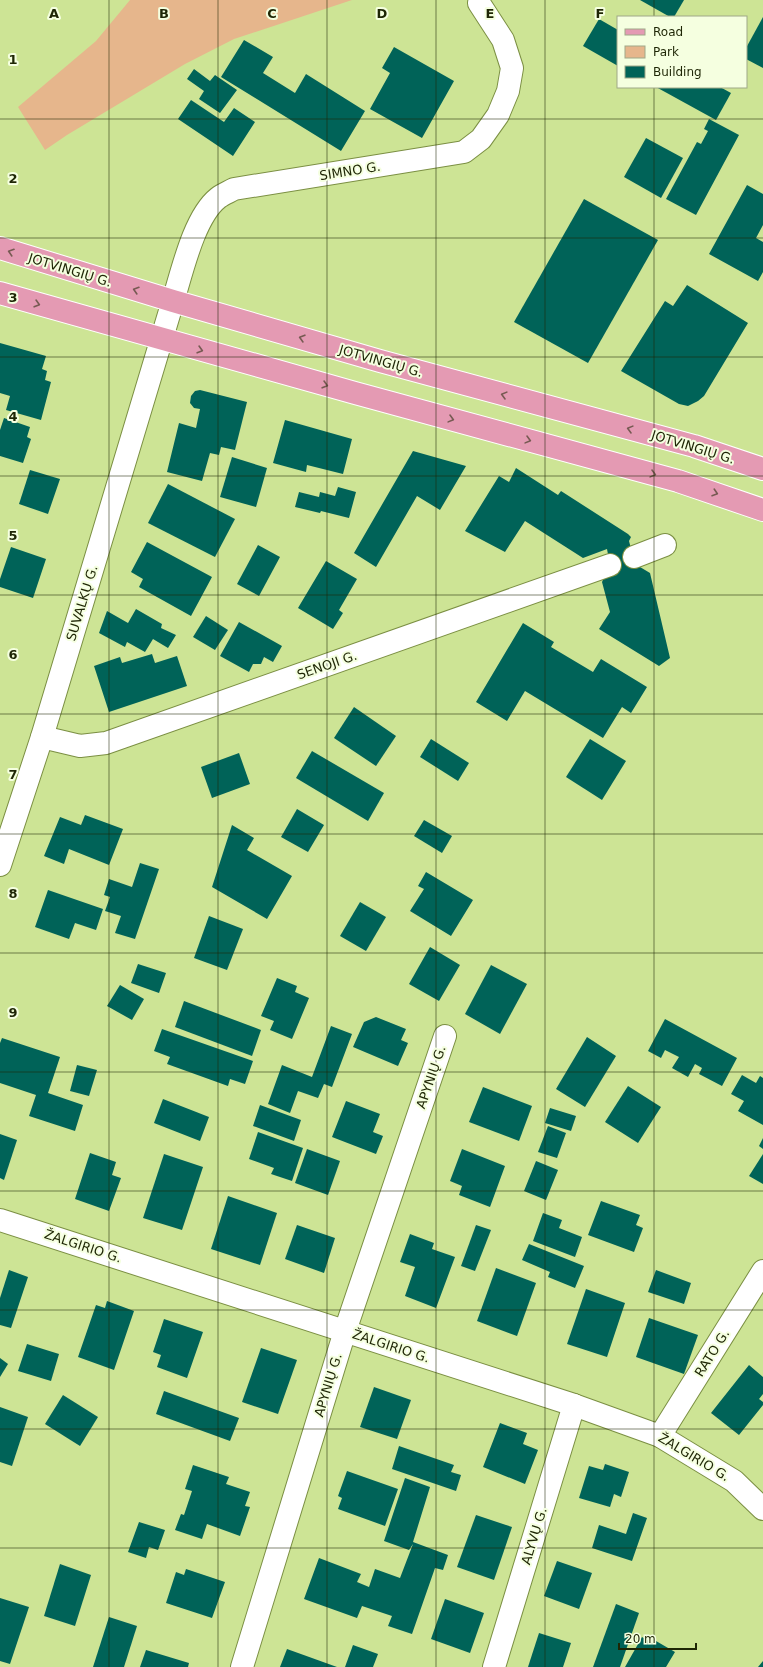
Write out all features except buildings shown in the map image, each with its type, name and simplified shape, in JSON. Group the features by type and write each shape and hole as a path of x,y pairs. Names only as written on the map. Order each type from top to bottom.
{"main road":[{"name":"JOTVINGIŲ G.","path":"0,248 173,301 380,361 694,446 763,469"},
{"path":"0,294 162,340 678,481 763,510"}],"street":[{"name":"SIMNO G.","path":"162,340 195,234 206,212 218,198 234,189 456,154 464,152 481,139 498,116 508,91 512,68 503,40 479,3"},
{"name":"SUVALKŲ G.","path":"0,865 42,737 162,340"},
{"path":"634,557 664,545"},
{"name":"SENOJI G.","path":"42,737 80,746 106,743 610,565"},
{"name":"APYNIŲ G.","path":"242,1667 345,1331 445,1036"},
{"name":"ŽALGIRIO G.","path":"0,1220 574,1405 660,1436 734,1480 763,1509"},
{"name":"RATO G.","path":"660,1436 763,1271"},
{"name":"ALYVŲ G.","path":"494,1667 574,1405"}],"green space":[{"path":"130,0 352,0 234,39 185,64 67,135 45,150 18,107 96,41"}]}
